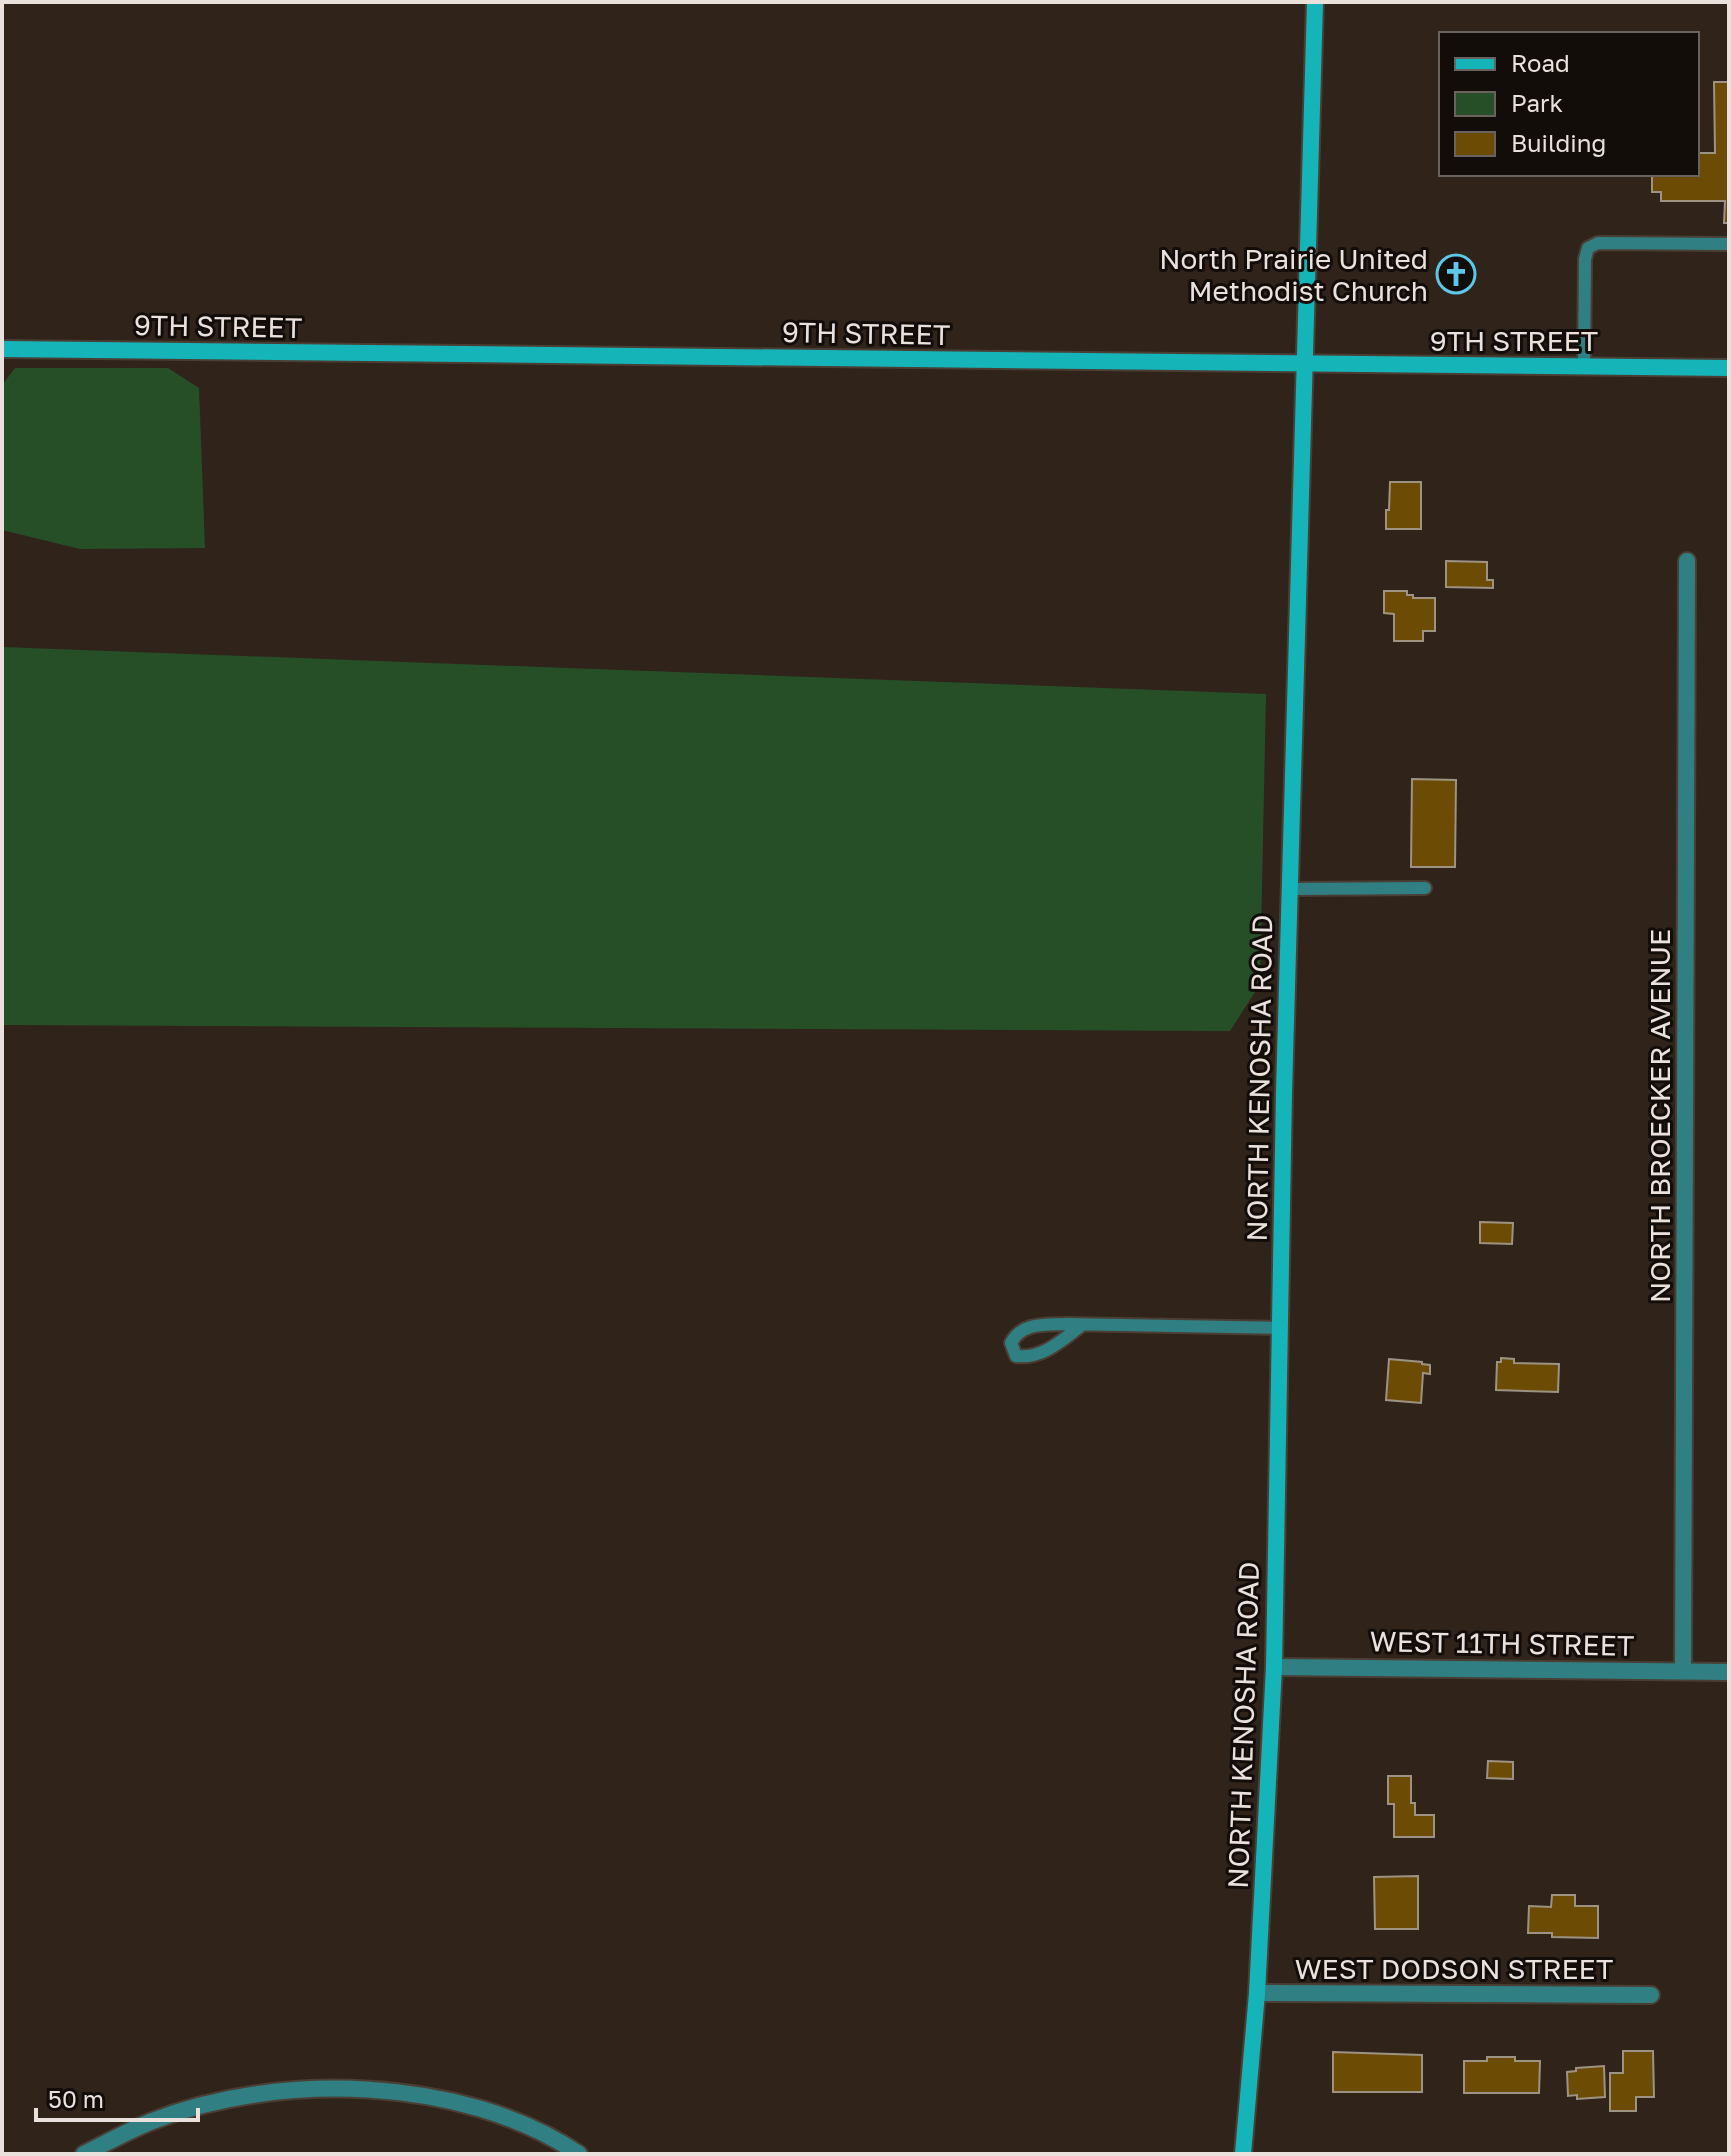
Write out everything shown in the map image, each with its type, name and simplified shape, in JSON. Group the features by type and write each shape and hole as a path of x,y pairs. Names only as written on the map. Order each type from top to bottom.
{"street":[{"name":"NORTH KENOSHA ROAD","path":"1243,2154 1257,1993 1274,1667 1290,889 1315,2"},
{"name":"9TH STREET","path":"2,349 1729,368"},
{"name":"NORTH BROECKER AVENUE","path":"1683,1671 1687,561"},
{"name":"WEST 11TH STREET","path":"1274,1667 1729,1672"},
{"name":"WEST DODSON STREET","path":"1257,1993 1651,1995"},
{"path":"84,2154 151,2121 228,2100 298,2089 355,2088 420,2095 472,2106 524,2123 579,2154"}],"lane":[{"path":"1584,366 1585,259 1588,248 1598,243 1729,244"},
{"path":"1290,889 1425,888"},
{"path":"1082,1325 1045,1352 1027,1357 1016,1356 1011,1343 1016,1334 1031,1326 1082,1325 1280,1328"}],"green space":[{"path":"15,368 168,368 199,388 205,548 80,549 2,530 2,385"},
{"path":"2,647 1266,694 1260,984 1230,1031 2,1025"}],"building":[{"path":"1714,82 1729,82 1729,223 1724,223 1725,201 1661,201 1661,192 1652,192 1652,176 1699,176 1699,153 1715,153"},
{"path":"1390,482 1421,482 1421,529 1386,529"},
{"path":"1446,561 1487,562 1487,580 1493,580 1493,588 1446,587"},
{"path":"1384,591 1407,591 1407,595 1413,595 1413,598 1435,598 1435,631 1423,631 1423,641 1394,641 1394,614 1384,613"},
{"path":"1412,779 1456,780 1455,867 1411,867"},
{"path":"1480,1222 1513,1223 1512,1244 1480,1243"},
{"path":"1501,1358 1514,1359 1514,1363 1559,1364 1558,1392 1496,1390 1497,1362 1501,1362"},
{"path":"1389,1359 1430,1365 1430,1374 1423,1373 1421,1403 1386,1400"},
{"path":"1488,1761 1513,1762 1513,1779 1487,1778"},
{"path":"1388,1776 1411,1776 1411,1803 1415,1803 1415,1815 1434,1815 1434,1837 1394,1837 1394,1804 1388,1804"},
{"path":"1418,1876 1418,1929 1375,1929 1374,1877"},
{"path":"1552,1895 1575,1895 1575,1906 1598,1906 1598,1938 1528,1933 1529,1906 1551,1907"},
{"path":"1623,2051 1653,2051 1654,2097 1636,2097 1636,2111 1610,2111 1610,2073 1623,2073"},
{"path":"1333,2052 1422,2055 1422,2092 1333,2092"},
{"path":"1487,2057 1540,2061 1539,2093 1464,2093 1464,2061 1487,2061"},
{"path":"1604,2066 1605,2097 1577,2099 1577,2095 1568,2096 1567,2072 1576,2071 1576,2068"}],"place":[{"name":"North Prairie United Methodist Church","path":"1456,274"}]}
